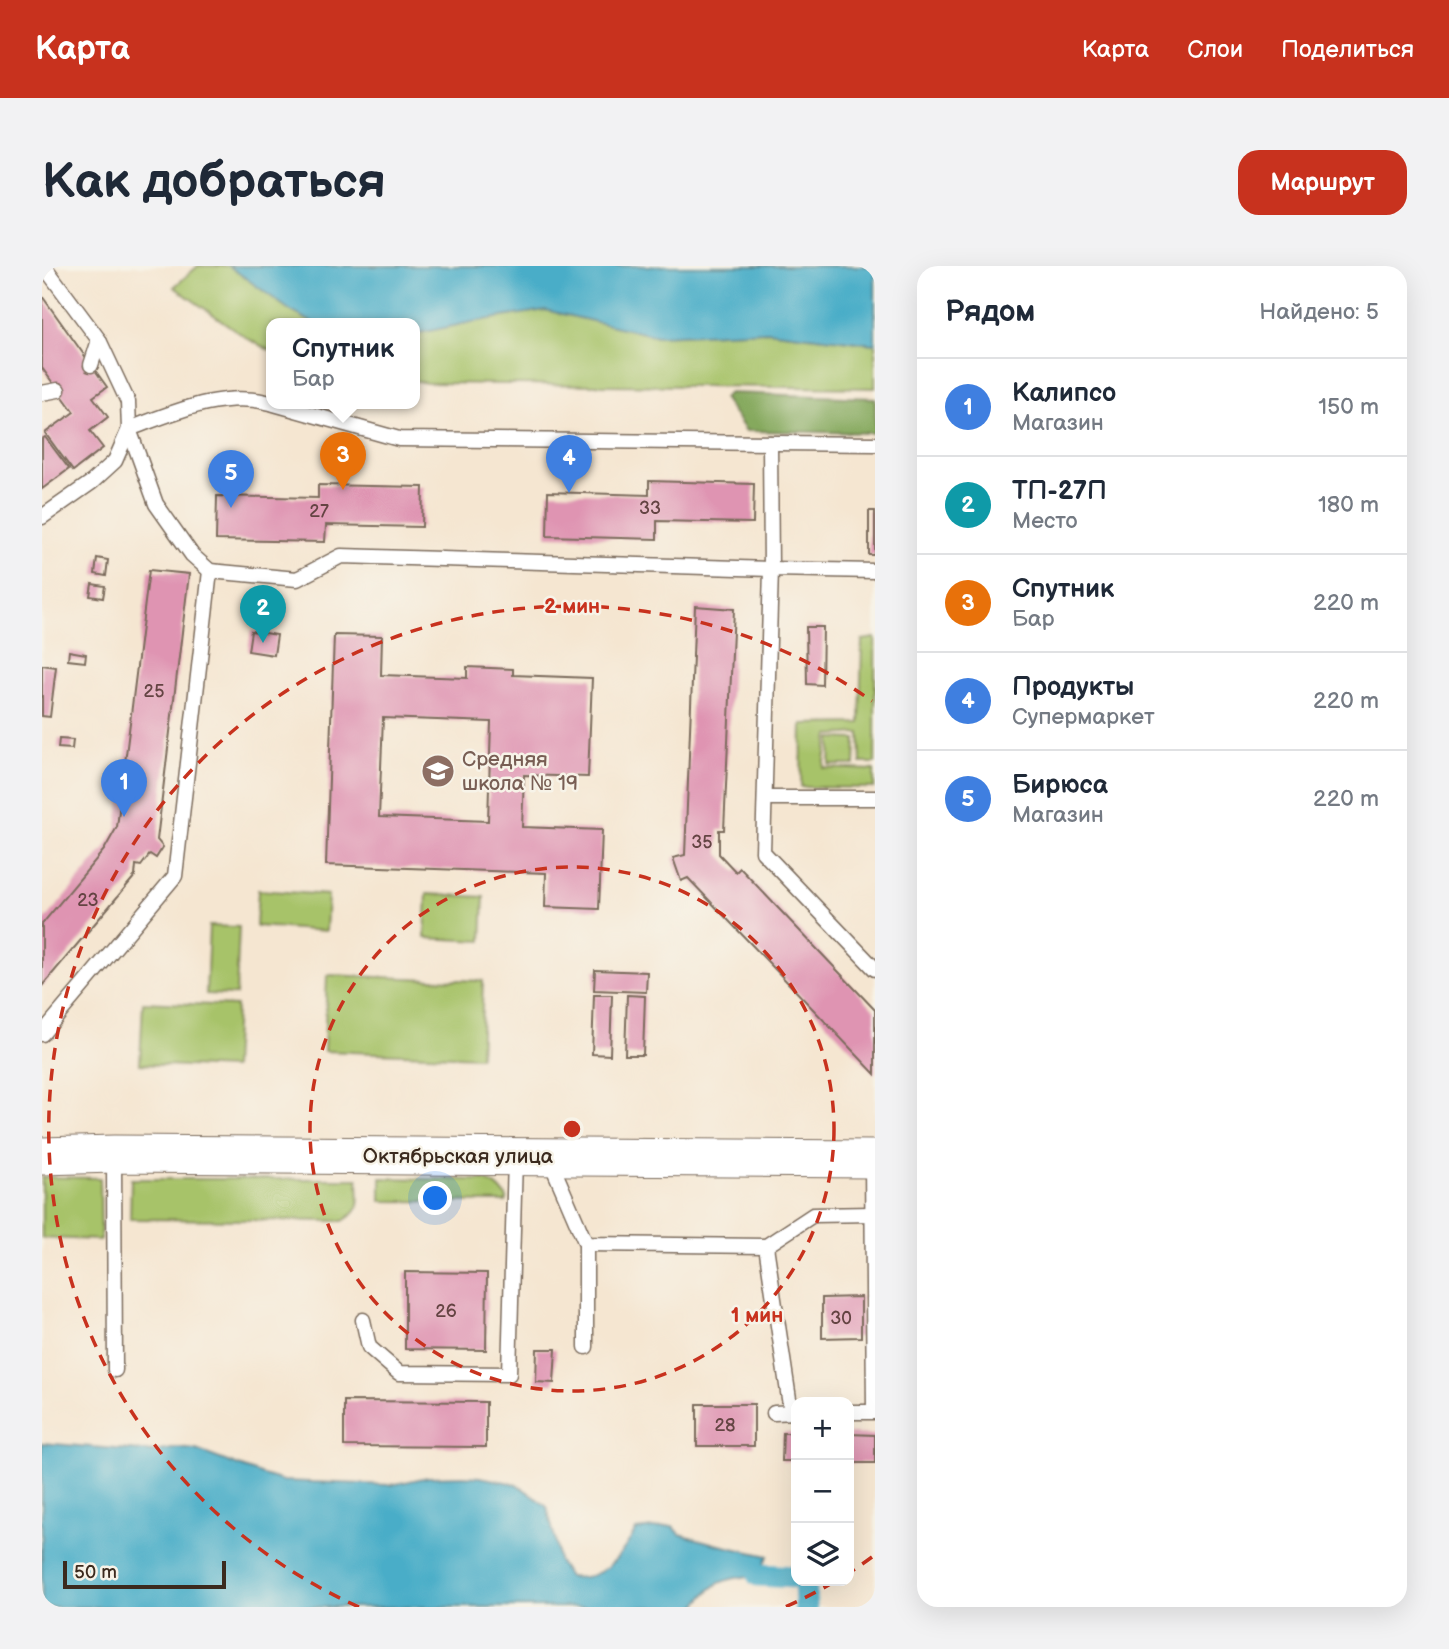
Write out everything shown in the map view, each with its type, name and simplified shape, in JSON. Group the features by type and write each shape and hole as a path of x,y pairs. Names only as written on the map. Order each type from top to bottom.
{"main road":[{"name":"Октябрьская улица","path":"42,1156 114,1154 874,1159"}],"lane":[{"path":"44,266 99,340 128,402 129,429 156,504 192,555 210,571 297,579 341,556 875,570"},
{"path":"91,365 99,340"},
{"path":"42,393 58,390"},
{"path":"42,517 92,482 115,461 129,429 200,403 253,398 266,402"},
{"path":"291,409 399,439 875,444"},
{"path":"770,443 771,569 763,852 875,969"},
{"path":"42,1034 174,876 210,571"},
{"path":"765,798 875,798"},
{"path":"114,1154 115,1370"},
{"path":"532,1157 586,1244 586,1347"},
{"path":"363,1320 369,1347 399,1373 509,1374 532,1157"},
{"path":"854,1412 874,1412 874,1159"},
{"path":"586,1244 766,1246 813,1215 873,1214"},
{"path":"766,1246 791,1400"},
{"path":"775,1413 791,1412"}],"green space":[{"path":"198,266 229,266 304,318 266,318 266,348 248,339 174,287"},
{"path":"545,310 657,336 767,331 875,344 875,388 420,382 420,333"},
{"path":"729,393 875,398 875,433 746,431 723,398"},
{"path":"875,638 875,763 861,763 860,733 829,735 824,768 874,770 874,788 801,787 802,724 860,723 862,640"},
{"path":"831,738 856,739 855,765 830,765"},
{"path":"258,890 328,895 326,931 256,926"},
{"path":"427,894 484,897 482,941 425,938"},
{"path":"209,926 239,927 236,995 206,994"},
{"path":"327,975 483,981 480,1057 324,1051"},
{"path":"143,1002 236,1006 233,1068 140,1064"},
{"path":"42,1177 100,1178 101,1240 42,1238"},
{"path":"381,1178 482,1180 497,1186 507,1198 506,1202 381,1201"},
{"path":"131,1179 358,1179 358,1204 354,1212 343,1221 130,1219"}],"water":[{"path":"229,266 875,266 875,344 767,331 657,336 545,310 420,333 420,318 304,318"},
{"path":"42,1443 154,1452 178,1448 196,1450 283,1481 391,1485 428,1477 463,1476 516,1484 547,1507 558,1561 568,1577 584,1577 601,1571 621,1553 636,1530 673,1526 680,1534 768,1556 758,1575 715,1585 695,1607 42,1607"}],"building":[{"path":"42,296 107,387 93,397 108,417 90,431 103,448 73,471 45,433 74,412 42,368"},
{"path":"45,437 69,469 42,489 42,439"},
{"path":"649,481 754,484 753,523 657,521 657,539 547,536 548,492 649,495"},
{"path":"318,485 423,487 422,527 326,525 325,542 216,540 217,496 318,498"},
{"path":"869,511 875,511 875,555 869,555"},
{"path":"97,558 108,560 106,576 95,574"},
{"path":"149,570 189,574 157,840 163,847 156,858 150,854 141,866 136,865 135,876 42,986 42,924 104,850 117,827"},
{"path":"92,584 105,586 103,598 90,596"},
{"path":"695,606 734,609 724,830 719,830 719,854 736,872 740,868 875,1010 875,1074 688,878 681,881 673,858 685,855"},
{"path":"806,627 823,627 822,685 807,684"},
{"path":"251,631 277,635 274,655 248,651"},
{"path":"334,635 382,636 381,675 467,678 467,667 513,669 513,675 592,678 588,777 524,775 522,827 602,830 599,909 545,907 546,873 326,865","holes":["383,718 491,722 488,821 379,817"]},
{"path":"69,651 86,654 85,662 68,660"},
{"path":"42,665 56,667 50,717 42,716"},
{"path":"59,739 73,740 72,749 58,748"},
{"path":"595,970 647,972 646,992 594,990"},
{"path":"594,995 612,995 610,1055 592,1054"},
{"path":"627,995 645,996 643,1055 625,1055"},
{"path":"405,1272 487,1273 486,1350 405,1349"},
{"path":"861,1297 861,1337 822,1338 822,1298"},
{"path":"537,1349 556,1349 554,1383 536,1382"},
{"path":"344,1401 486,1402 486,1447 344,1446"},
{"path":"697,1404 754,1404 754,1446 697,1446"},
{"path":"783,1433 791,1433 791,1461 782,1461"},
{"path":"854,1434 875,1435 875,1463 854,1463"}],"waterway":[{"path":"758,1575 791,1577"},
{"path":"805,1586 806,1607"}],"place":[{"name":"Спутник","path":"343,490"},
{"name":"Продукты","path":"569,493"},
{"name":"Бирюса","path":"231,508"},
{"name":"ТП-27П","path":"263,643"},
{"name":"Средняя школа № 19","path":"438,771"},
{"name":"Калипсо","path":"124,817"}]}
